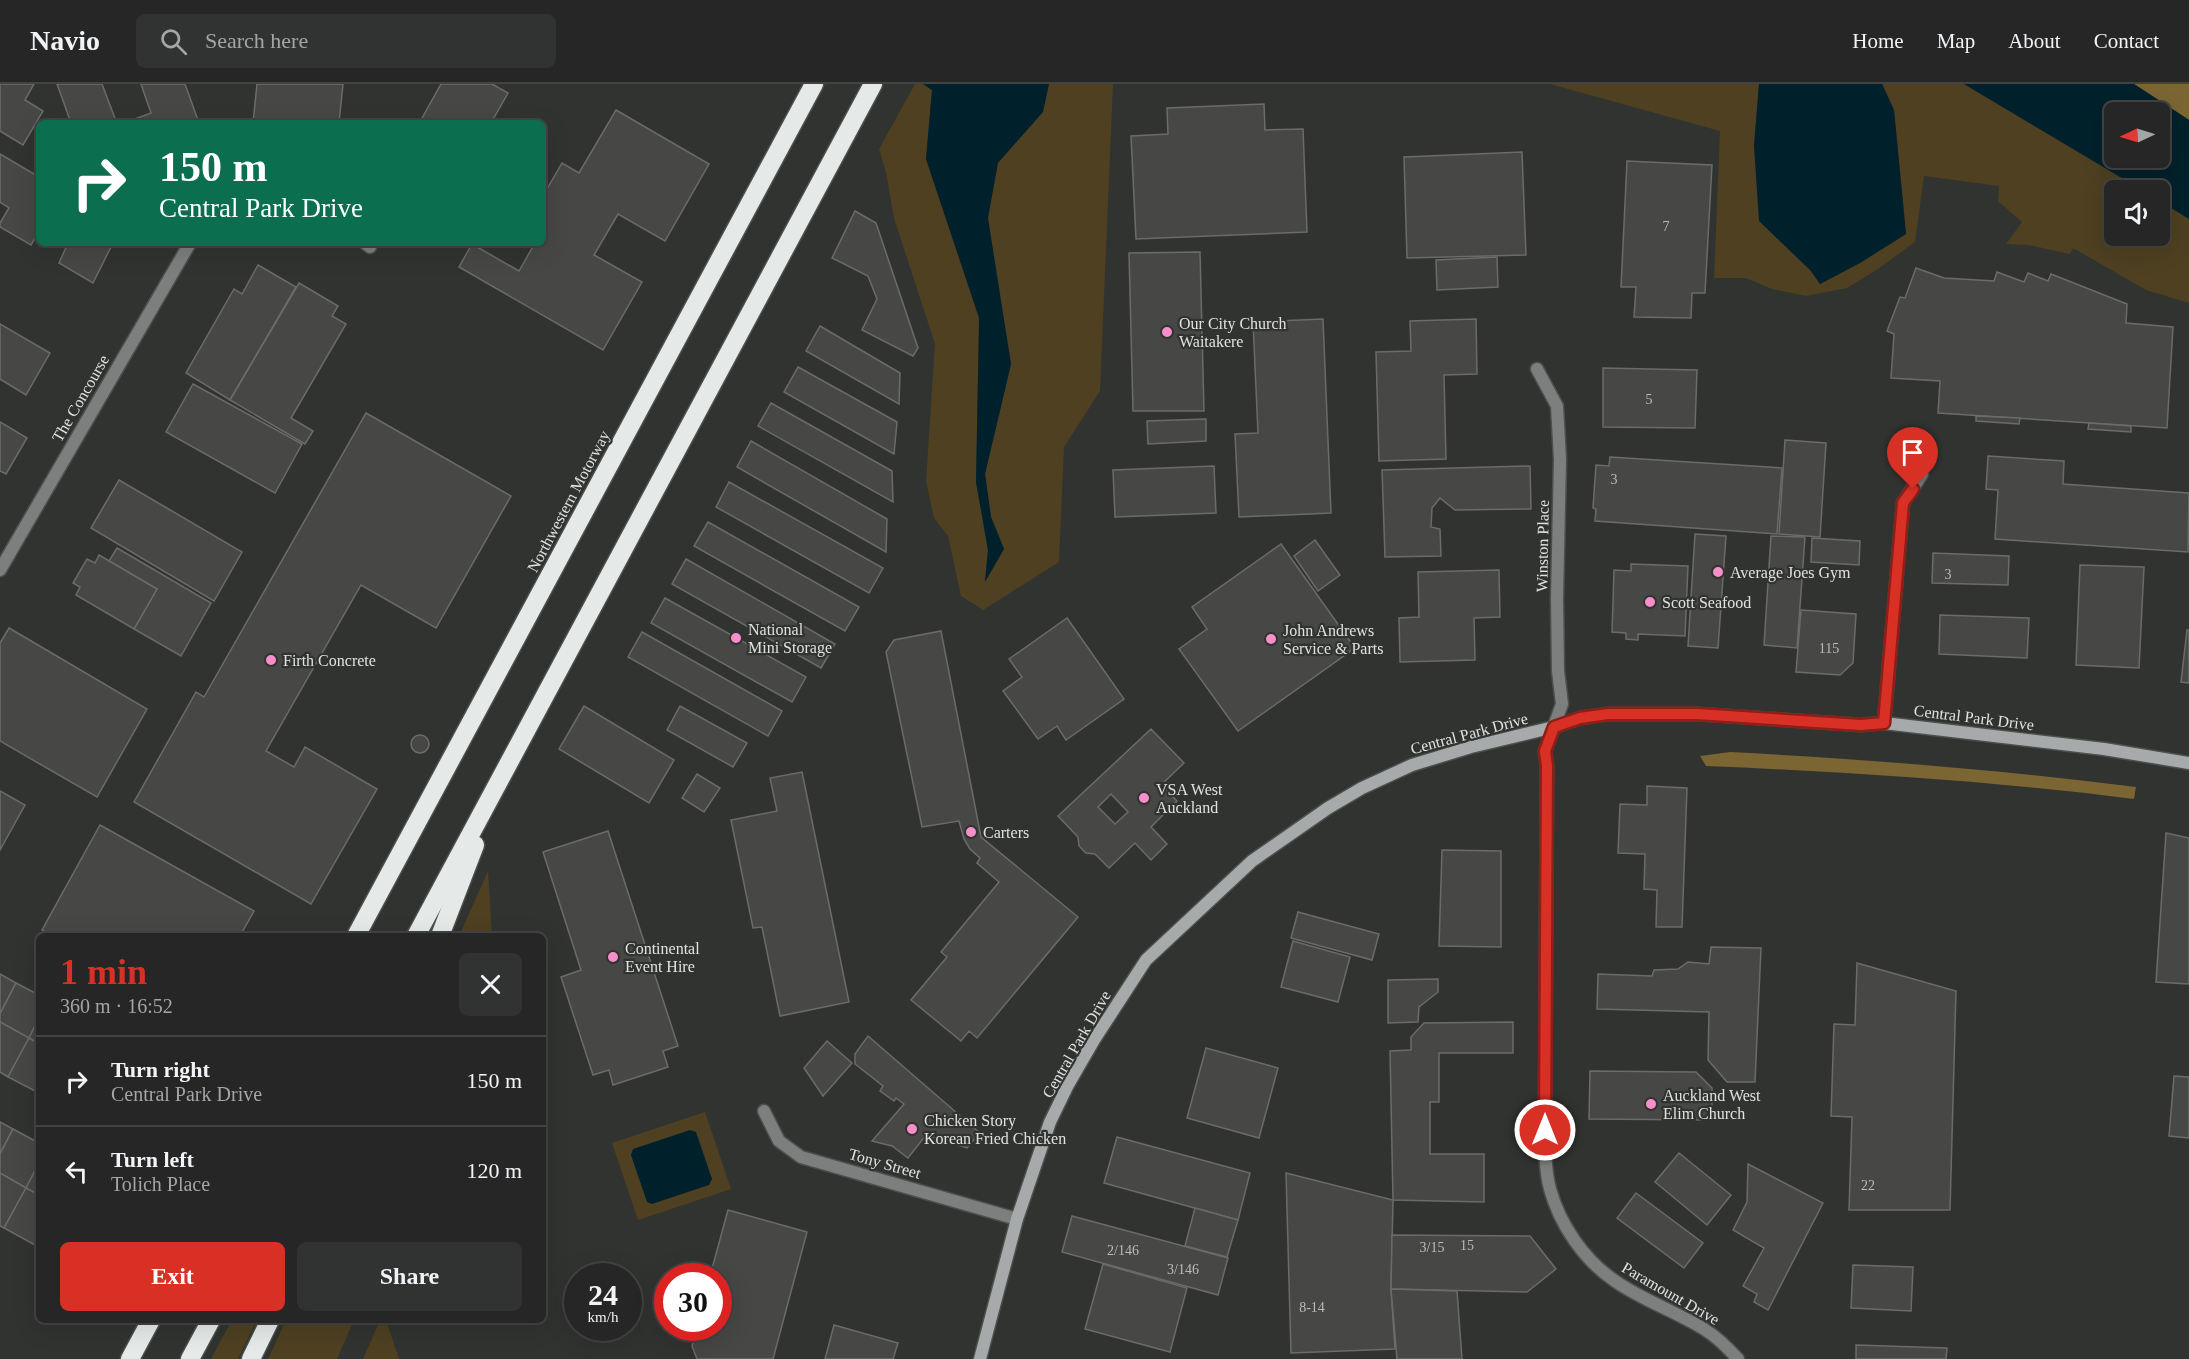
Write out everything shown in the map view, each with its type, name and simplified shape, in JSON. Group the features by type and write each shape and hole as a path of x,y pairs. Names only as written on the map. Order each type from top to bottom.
{"highway":[{"name":"Northwestern Motorway","path":"358,933 814,84"},
{"path":"418,933 873,84"},
{"path":"441,933 504,770"},
{"path":"130,1359 149,1323"},
{"path":"190,1359 209,1323"},
{"path":"251,1359 269,1323"}],"main road":[{"name":"Central Park Drive","path":"980,1359 1017,1218 1050,1122 1094,1040 1146,960 1244,869 1328,808 1367,786 1412,765 1471,747 1554,727 1580,718 1608,714 1697,714 1861,725 1884,723 2104,749 2189,763"}],"street":[{"name":"The Concourse","path":"0,570 188,246"},
{"name":"Winston Place","path":"1537,369 1557,406 1560,459 1557,609 1558,671 1562,704 1554,727"},
{"path":"1884,723 1903,503 1922,474"},
{"name":"Paramount Drive","path":"1554,727 1545,751 1548,874 1545,1130 1550,1187 1557,1211 1578,1246 1596,1265 1615,1281 1705,1329 1738,1359"},
{"name":"Tony Street","path":"764,1111 779,1141 801,1157 1017,1218"}],"shaded area":[{"path":"915,84 923,84 932,90 926,159 980,318 976,482 988,550 985,580 1004,549 991,517 985,474 1011,364 964,84 1113,84 1100,391 1064,447 1059,562 983,610 961,596 948,536 934,518 926,481 935,344 894,218 886,172 879,149"},
{"path":"1550,84 1759,84 1754,146 1811,271 1820,284 1860,263 1906,234 1894,110 1882,84 1964,84 2125,180 2104,180 2104,246 2170,246 2170,207 2189,219 2189,303 2146,290 2073,248 2070,254 2029,245 2006,244 2022,222 1998,201 1999,186 1924,176 1915,242 1847,288 1806,296 1772,289 1746,278 1714,278 1720,131"},
{"path":"2134,84 2189,84 2189,120 2170,108 2170,102 2162,102"},
{"path":"1730,752 1933,766 2136,787 2134,799 1920,778 1706,766 1700,756"},
{"path":"488,871 492,933 460,933"},
{"path":"705,1112 731,1189 638,1220 612,1143"},
{"path":"230,1323 256,1323 238,1359 211,1359"},
{"path":"285,1323 353,1323 337,1359 268,1359"},
{"path":"379,1323 387,1323 399,1359 363,1359"}],"water":[{"path":"923,84 1049,84 1043,112 998,163 988,218 1011,364 985,474 991,517 1004,549 985,582 988,550 976,482 979,318 926,159 932,90"},
{"path":"1759,84 1882,84 1894,110 1906,234 1860,263 1820,284 1811,271 1759,221 1754,146"},
{"path":"1964,84 2134,84 2162,102 2104,102 2104,167"},
{"path":"2170,108 2189,120 2189,219 2170,207 2170,180 2125,180 2105,168 2170,168"},
{"path":"690,1130 696,1132 712,1179 709,1185 652,1204 647,1202 631,1155 633,1149"}],"building":[{"path":"0,84 34,84 25,100 43,111 23,145 0,131"},
{"path":"57,84 102,84 116,120 70,120"},
{"path":"141,84 185,84 198,120 135,120 151,113"},
{"path":"257,84 343,84 339,120 253,120"},
{"path":"441,84 492,84 508,93 493,120 421,120"},
{"path":"1264,104 1265,130 1303,129 1307,232 1136,239 1131,136 1168,134 1167,108"},
{"path":"616,110 709,164 665,241 618,214 594,255 642,282 603,350 459,267 471,246 475,246 519,271 533,246 546,246 546,191 562,163 579,173"},
{"path":"1522,152 1526,255 1407,258 1404,157"},
{"path":"0,154 36,175 36,236 31,245 0,227 9,208 0,202"},
{"path":"1627,161 1712,165 1705,293 1692,293 1691,318 1634,317 1636,287 1621,287"},
{"path":"855,211 876,223 918,348 913,356 862,330 877,299 868,276 832,258"},
{"path":"67,246 112,246 93,283 59,263"},
{"name":"Our City Church Waitakere","path":"1200,252 1204,411 1133,411 1129,253"},
{"path":"1497,257 1498,287 1437,290 1436,260"},
{"path":"258,265 296,287 230,400 186,373 234,289 242,294"},
{"path":"1916,268 1944,278 1994,281 1997,272 2024,282 2028,273 2048,281 2051,274 2127,304 2126,323 2173,327 2167,428 1938,413 1940,381 1891,378 1894,334 1887,331 1900,297 1905,298"},
{"path":"299,283 338,306 332,316 346,324 291,418 313,431 305,444 230,400"},
{"path":"1323,319 1331,513 1239,517 1235,434 1258,433 1253,322"},
{"path":"1476,319 1477,374 1444,375 1446,459 1379,461 1376,352 1411,351 1410,321"},
{"path":"0,324 50,353 26,395 0,379"},
{"path":"820,326 900,373 899,404 806,351"},
{"path":"798,367 897,422 894,454 784,392"},
{"path":"1603,368 1697,370 1695,428 1603,427"},
{"path":"193,384 302,444 275,493 166,432"},
{"path":"771,403 892,471 893,502 758,426"},
{"name":"Firth Concrete","path":"366,413 511,496 436,628 361,585 266,751 294,767 305,747 377,789 311,904 134,802 196,692 204,697"},
{"path":"1976,416 2020,418 2019,424 1976,421"},
{"path":"1206,419 1206,441 1148,444 1147,421"},
{"path":"0,422 27,438 6,474 0,471"},
{"path":"2089,423 2131,426 2131,432 2088,429"},
{"path":"1785,440 1826,443 1820,537 1779,534"},
{"path":"751,441 887,519 886,552 737,467"},
{"path":"1988,456 2064,461 2063,484 2189,493 2188,552 1995,539 1998,490 1986,489"},
{"path":"1610,457 1782,468 1777,534 1595,521 1596,509 1593,508 1596,465 1609,466"},
{"path":"1214,466 1216,513 1115,517 1113,470"},
{"path":"1530,466 1531,509 1455,510 1440,498 1432,508 1431,527 1440,529 1441,556 1385,557 1382,470"},
{"path":"119,480 242,552 214,601 91,528"},
{"path":"729,482 883,568 869,593 716,507"},
{"path":"708,522 859,607 845,631 694,546"},
{"path":"1695,534 1726,536 1718,648 1688,646"},
{"path":"1771,536 1805,537 1797,648 1764,645"},
{"path":"1812,538 1860,541 1859,565 1811,562"},
{"path":"1315,540 1340,575 1318,591 1294,556"},
{"name":"John Andrews Service & Parts","path":"1281,544 1355,648 1238,731 1179,649 1207,629 1192,607"},
{"path":"117,548 211,603 181,656 134,629 157,589 109,561"},
{"path":"1933,553 2009,556 2008,585 1932,583"},
{"path":"99,555 157,589 134,629 76,595 80,587 73,583 87,559 95,563"},
{"path":"686,559 835,644 821,668 672,584"},
{"name":"Scott Seafood","path":"1631,564 1688,566 1685,636 1638,634 1638,640 1626,639 1626,633 1612,632 1614,570 1631,571"},
{"path":"2080,565 2144,567 2139,668 2076,665"},
{"path":"1499,570 1500,617 1474,618 1475,660 1400,662 1399,618 1419,617 1418,572"},
{"path":"665,598 806,677 792,702 651,623"},
{"path":"1801,610 1856,614 1853,663 1840,675 1796,672"},
{"path":"1940,615 2029,618 2027,658 1939,654"},
{"path":"1067,618 1124,699 1066,740 1057,726 1038,739 1003,691 1022,677 1009,659"},
{"path":"9,628 147,709 97,797 0,741 0,643"},
{"path":"2187,630 2189,630 2189,683 2181,682"},
{"name":"Carters","path":"941,631 981,837 1078,917 977,1038 969,1031 961,1041 911,1000 947,957 941,952 999,882 977,863 980,858 970,849 964,839 959,821 922,827 886,652 894,640"},
{"path":"642,632 782,711 768,736 628,657"},
{"path":"584,706 674,760 649,803 559,749"},
{"path":"680,706 747,743 733,767 667,730"},
{"name":"VSA West Auckland","path":"1151,729 1184,763 1161,785 1177,801 1151,827 1167,844 1151,860 1135,843 1109,868 1095,854 1086,853 1079,846 1078,837 1058,816","holes":["1111,794 1128,812 1115,824 1098,807"]},
{"path":"416,735 424,735 429,740 427,751 416,753 411,748 411,740"},
{"path":"802,772 849,1002 780,1016 762,927 753,928 731,820 777,811 770,778"},
{"path":"697,774 720,788 704,812 682,798"},
{"path":"1647,786 1687,788 1682,927 1656,927 1657,890 1644,889 1645,854 1618,853 1620,804 1647,805"},
{"path":"0,791 25,805 0,850"},
{"path":"100,825 254,911 242,933 47,933 42,930"},
{"name":"Continental Event Hire","path":"608,831 678,1046 663,1051 668,1067 613,1085 609,1070 593,1075 561,977 581,970 543,852"},
{"path":"2166,833 2189,838 2189,984 2156,982"},
{"path":"1442,850 1501,851 1501,947 1439,946"},
{"path":"1298,912 1379,934 1372,960 1291,938"},
{"path":"1293,941 1350,957 1338,1002 1281,987"},
{"path":"1711,947 1761,948 1755,1082 1727,1082 1708,1060 1709,1012 1597,1009 1598,974 1652,976 1654,970 1678,969 1688,962 1709,964"},
{"path":"1857,963 1956,991 1950,1210 1849,1210 1852,1117 1831,1116 1834,1024 1855,1025"},
{"path":"0,974 16,983 0,1014"},
{"path":"1438,979 1438,992 1419,1007 1418,1022 1388,1023 1388,980"},
{"path":"16,983 36,993 36,1024 29,1038 0,1022 0,1014"},
{"path":"0,1022 29,1038 8,1077 0,1072"},
{"path":"1513,1022 1513,1053 1439,1053 1439,1102 1430,1102 1430,1154 1484,1154 1484,1202 1393,1200 1390,1051 1411,1050 1411,1037 1424,1023"},
{"path":"36,1024 36,1042 29,1038"},
{"path":"868,1036 980,1133 967,1148 926,1135 908,1158 892,1146 872,1141 904,1104 896,1098 894,1101 880,1091 883,1086 855,1064 855,1054"},
{"path":"29,1038 36,1042 36,1091 8,1077"},
{"path":"827,1041 852,1063 823,1096 804,1068"},
{"path":"1206,1048 1278,1068 1259,1138 1187,1118"},
{"name":"Auckland West Elim Church","path":"1590,1071 1696,1072 1712,1088 1712,1120 1589,1119"},
{"path":"2174,1076 2189,1077 2189,1138 2169,1136"},
{"path":"0,1122 13,1129 0,1154"},
{"path":"13,1129 36,1141 36,1169 26,1188 0,1173 0,1154"},
{"path":"1117,1137 1250,1173 1238,1220 1104,1183"},
{"path":"1679,1153 1731,1195 1707,1225 1655,1182"},
{"path":"1748,1164 1823,1203 1768,1310 1754,1302 1757,1294 1743,1286 1764,1248 1733,1230 1747,1202"},
{"path":"36,1169 36,1193 26,1188"},
{"path":"0,1173 26,1188 4,1228 0,1226"},
{"path":"1286,1173 1393,1200 1391,1289 1395,1349 1291,1353"},
{"path":"26,1188 36,1193 35,1245 4,1228"},
{"path":"1636,1193 1703,1243 1684,1268 1617,1218"},
{"path":"1195,1208 1238,1220 1227,1257 1185,1246"},
{"path":"728,1210 807,1232 773,1359 697,1359 692,1346 693,1341 732,1341 732,1263 714,1263"},
{"path":"1072,1216 1228,1258 1218,1295 1062,1252"},
{"path":"1392,1235 1530,1236 1556,1269 1527,1292 1391,1289"},
{"path":"1103,1264 1187,1288 1170,1352 1085,1329"},
{"path":"1853,1265 1913,1267 1911,1311 1851,1308"},
{"path":"1391,1289 1457,1291 1462,1359 1397,1359"},
{"path":"834,1325 898,1343 893,1359 825,1359"},
{"path":"1856,1345 1947,1348 1946,1359 1856,1359"}],"place":[{"name":"Our City Church Waitakere","path":"1167,332"},
{"name":"Average Joes Gym","path":"1718,572"},
{"name":"Scott Seafood","path":"1650,602"},
{"name":"National Mini Storage","path":"736,638"},
{"name":"John Andrews Service & Parts","path":"1271,639"},
{"name":"Firth Concrete","path":"271,660"},
{"name":"VSA West Auckland","path":"1144,798"},
{"name":"Carters","path":"971,832"},
{"name":"Continental Event Hire","path":"613,957"},
{"name":"Auckland West Elim Church","path":"1651,1104"},
{"name":"Chicken Story Korean Fried Chicken","path":"912,1129"}],"route":[{"path":"1545,1130 1548,874 1545,751 1554,727 1580,718 1608,714 1697,714 1861,725 1884,723 1903,503 1913,489"}]}
